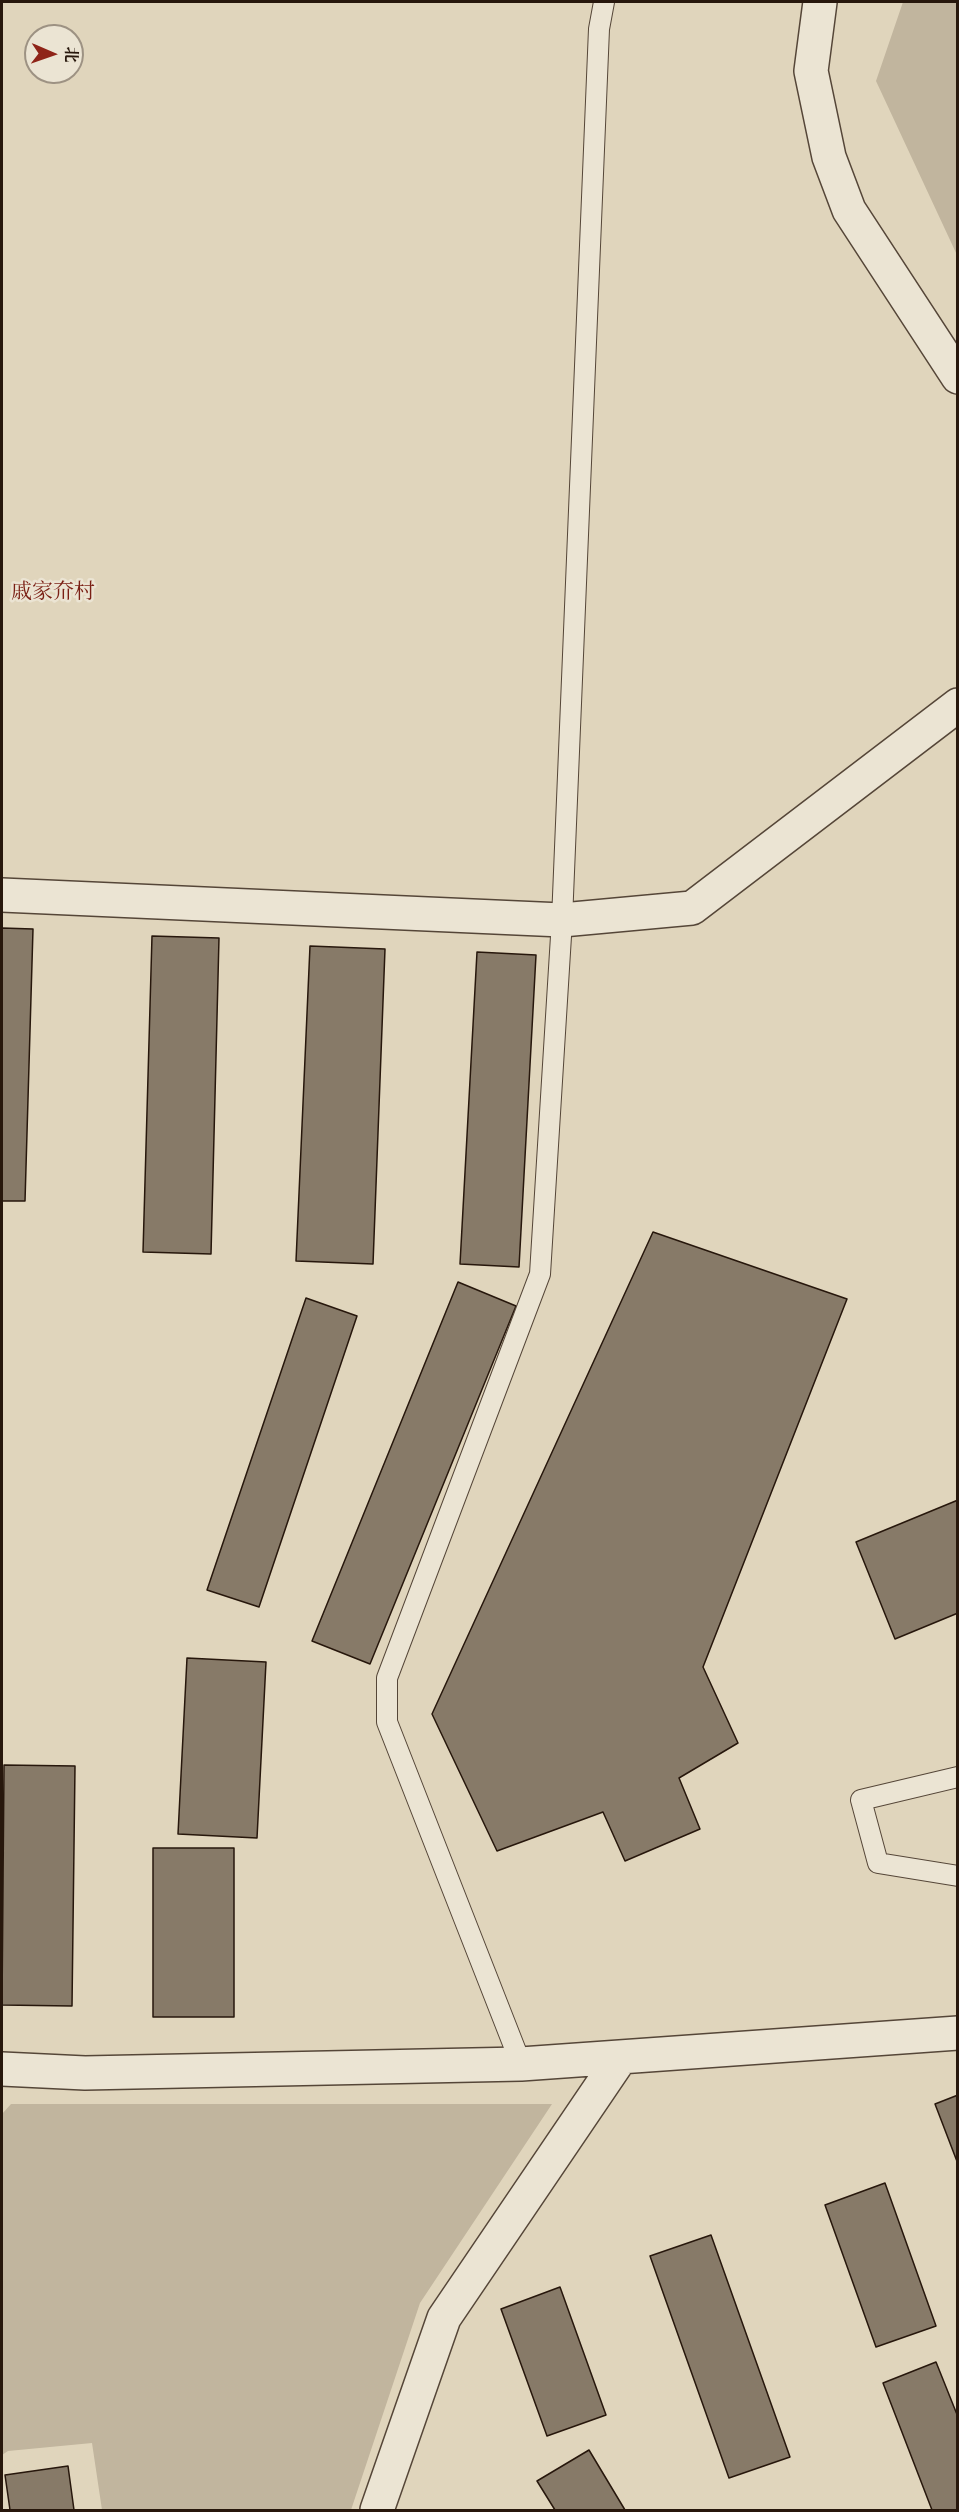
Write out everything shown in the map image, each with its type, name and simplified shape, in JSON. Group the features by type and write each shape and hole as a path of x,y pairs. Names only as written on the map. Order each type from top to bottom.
{"street":[{"path":"820,2 812,71 829,157 849,210 957,377"},
{"path":"2,895 562,920 692,908 957,705"},
{"path":"2,2069 85,2073 521,2064 957,2033"},
{"path":"377,2511 444,2318 621,2057"}],"lane":[{"path":"521,2064 387,1722 387,1678 540,1274 562,920 599,29 604,2"},
{"path":"957,1777 861,1800 878,1863 957,1876"}],"shaded area":[{"path":"903,2 957,2 957,255 876,81"},
{"path":"11,2104 552,2104 420,2303 351,2510 102,2510 92,2443 8,2451 2,2455 2,2114"}],"building":[{"path":"2,928 33,929 25,1201 2,1201"},
{"path":"152,936 219,938 211,1254 143,1252"},
{"path":"310,946 385,949 373,1264 296,1261"},
{"path":"477,952 536,955 519,1267 460,1264"},
{"path":"653,1232 847,1299 703,1667 738,1743 679,1778 700,1829 625,1861 603,1812 497,1851 432,1714"},
{"path":"458,1282 516,1306 370,1664 312,1641"},
{"path":"306,1298 357,1316 259,1607 207,1590"},
{"path":"958,1500 958,1613 895,1639 856,1542"},
{"path":"187,1658 266,1662 257,1838 178,1834"},
{"path":"4,1765 75,1766 72,2006 2,2005"},
{"path":"153,1848 234,1848 234,2017 153,2017"},
{"path":"958,2095 958,2164 935,2104"},
{"path":"885,2183 936,2326 876,2347 825,2205"},
{"path":"711,2235 790,2457 729,2478 650,2256"},
{"path":"560,2287 606,2415 547,2436 501,2309"},
{"path":"936,2362 958,2417 958,2510 932,2510 883,2383"},
{"path":"589,2450 625,2510 555,2510 537,2481"},
{"path":"68,2466 74,2510 10,2510 5,2475"}],"district":[{"name":"戚家夼村","path":"53,594"}]}
